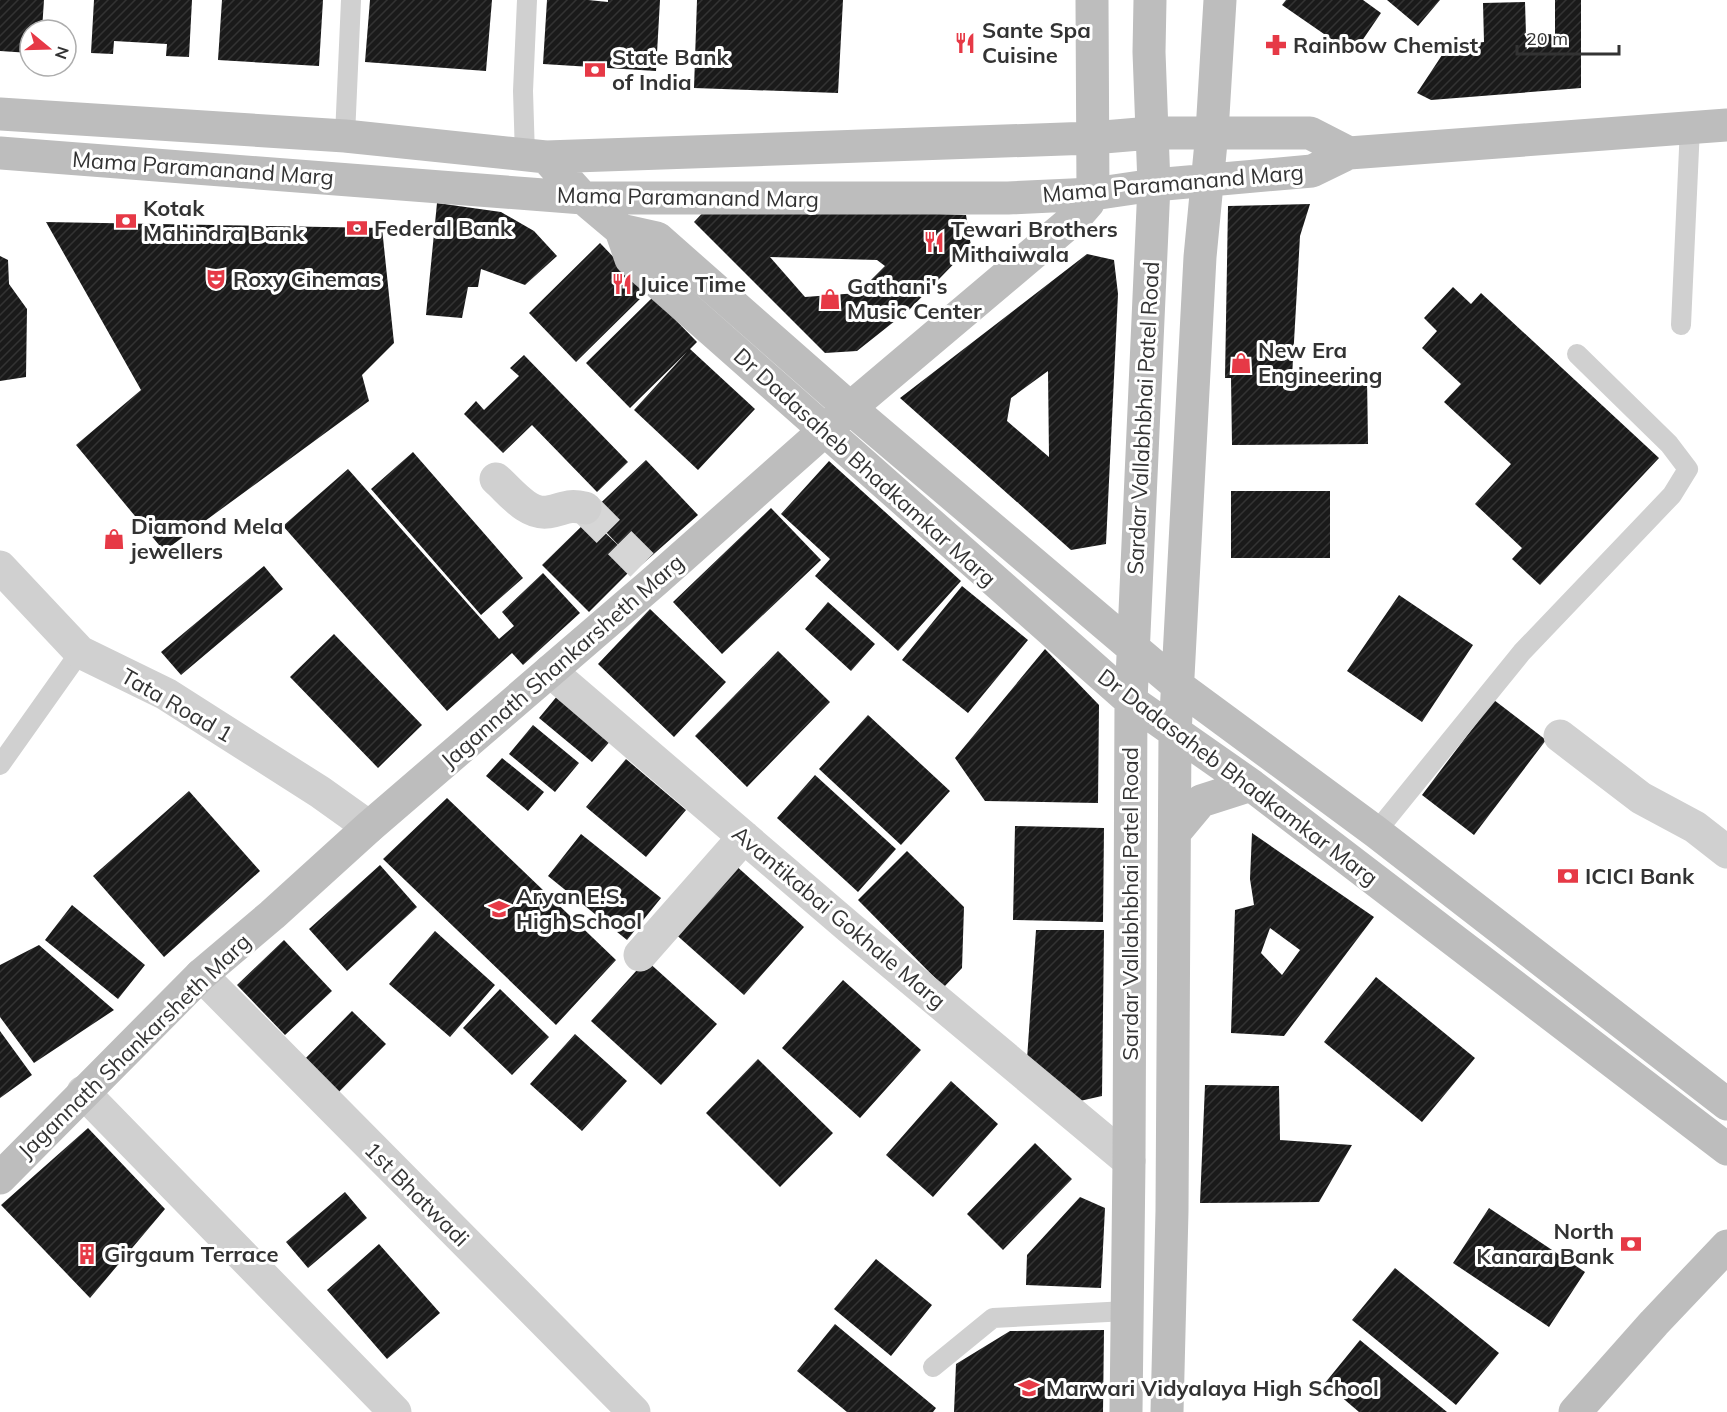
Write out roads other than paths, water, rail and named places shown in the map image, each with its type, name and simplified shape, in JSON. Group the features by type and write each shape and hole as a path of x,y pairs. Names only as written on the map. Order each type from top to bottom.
{"main road":[{"path":"1092,0 1093,194"},
{"name":"Sardar Vallabhbhai Patel Road","path":"1126,1412 1132,648 1154,185 1151,133 1150,0"},
{"path":"1175,734 1200,257 1212,132 1220,0"},
{"name":"Mama Paramanand Marg","path":"0,114 345,136 536,156 1212,132 1310,133 1348,153"},
{"path":"1348,153 1727,125"},
{"name":"Mama Paramanand Marg","path":"0,153 583,198 996,198 1093,194 1154,185 1312,171 1348,153"},
{"name":"Dr Dadasaheb Bhadkamkar Marg","path":"536,156 621,230 657,238 850,408 1178,686 1376,832 1727,1104"},
{"name":"Jagannath Shankarsheth Marg","path":"0,1178 201,975 550,671 649,573 824,432 1075,218 1093,194"},
{"name":"Dr Dadasaheb Bhadkamkar Marg","path":"621,230 631,259 1131,701 1175,734 1251,785 1727,1149"},
{"path":"724,342 746,316"},
{"path":"983,571 1008,542"},
{"name":"Sardar Vallabhbhai Patel Road","path":"1167,1412 1172,1211 1175,734"},
{"path":"1176,831 1201,801 1251,785"},
{"path":"1575,1412 1654,1323 1727,1246"}],"street":[{"path":"496,479 526,506 538,512 549,512 572,505 585,508"},
{"name":"Tata Road 1","path":"0,567 80,652 166,694 320,792 369,827"},
{"name":"Avantikabai Gokhale Marg","path":"550,671 1129,1161"},
{"path":"1560,736 1641,798 1695,827 1727,852"},
{"path":"640,955 744,837"},
{"name":"1st Bhatwadi","path":"201,975 634,1412"},
{"path":"83,1092 395,1412"}],"lane":[{"path":"345,136 351,0"},
{"path":"527,0 523,91 536,156"},
{"path":"1682,325 1690,127"},
{"path":"1376,832 1522,652 1672,495 1688,470 1669,444 1578,354"},
{"path":"0,765 80,652"},
{"path":"933,1367 993,1318 1127,1311"}],"tunnel":[{"path":"585,508 642,565"}],"place":[{"name":"Sante Spa Cuisine","path":"965,43"},
{"name":"Rainbow Chemist","path":"1276,45"},
{"name":"State Bank of India","path":"595,70"},
{"name":"Kotak Mahindra Bank","path":"126,221"},
{"name":"Federal Bank","path":"357,228"},
{"name":"Tewari Brothers Mithaiwala","path":"934,242"},
{"name":"Roxy Cinemas","path":"216,279"},
{"name":"Juice Time","path":"622,284"},
{"name":"Gathani's Music Center","path":"830,299"},
{"name":"New Era Engineering","path":"1241,363"},
{"name":"Diamond Mela jewellers","path":"114,539"},
{"name":"ICICI Bank","path":"1568,876"},
{"name":"Aryan E.S. High School","path":"499,909"},
{"name":"North Kanara Bank","path":"1631,1244"},
{"name":"Girgaum Terrace","path":"87,1254"},
{"name":"Marwari Vidyalaya High School","path":"1029,1388"}]}
